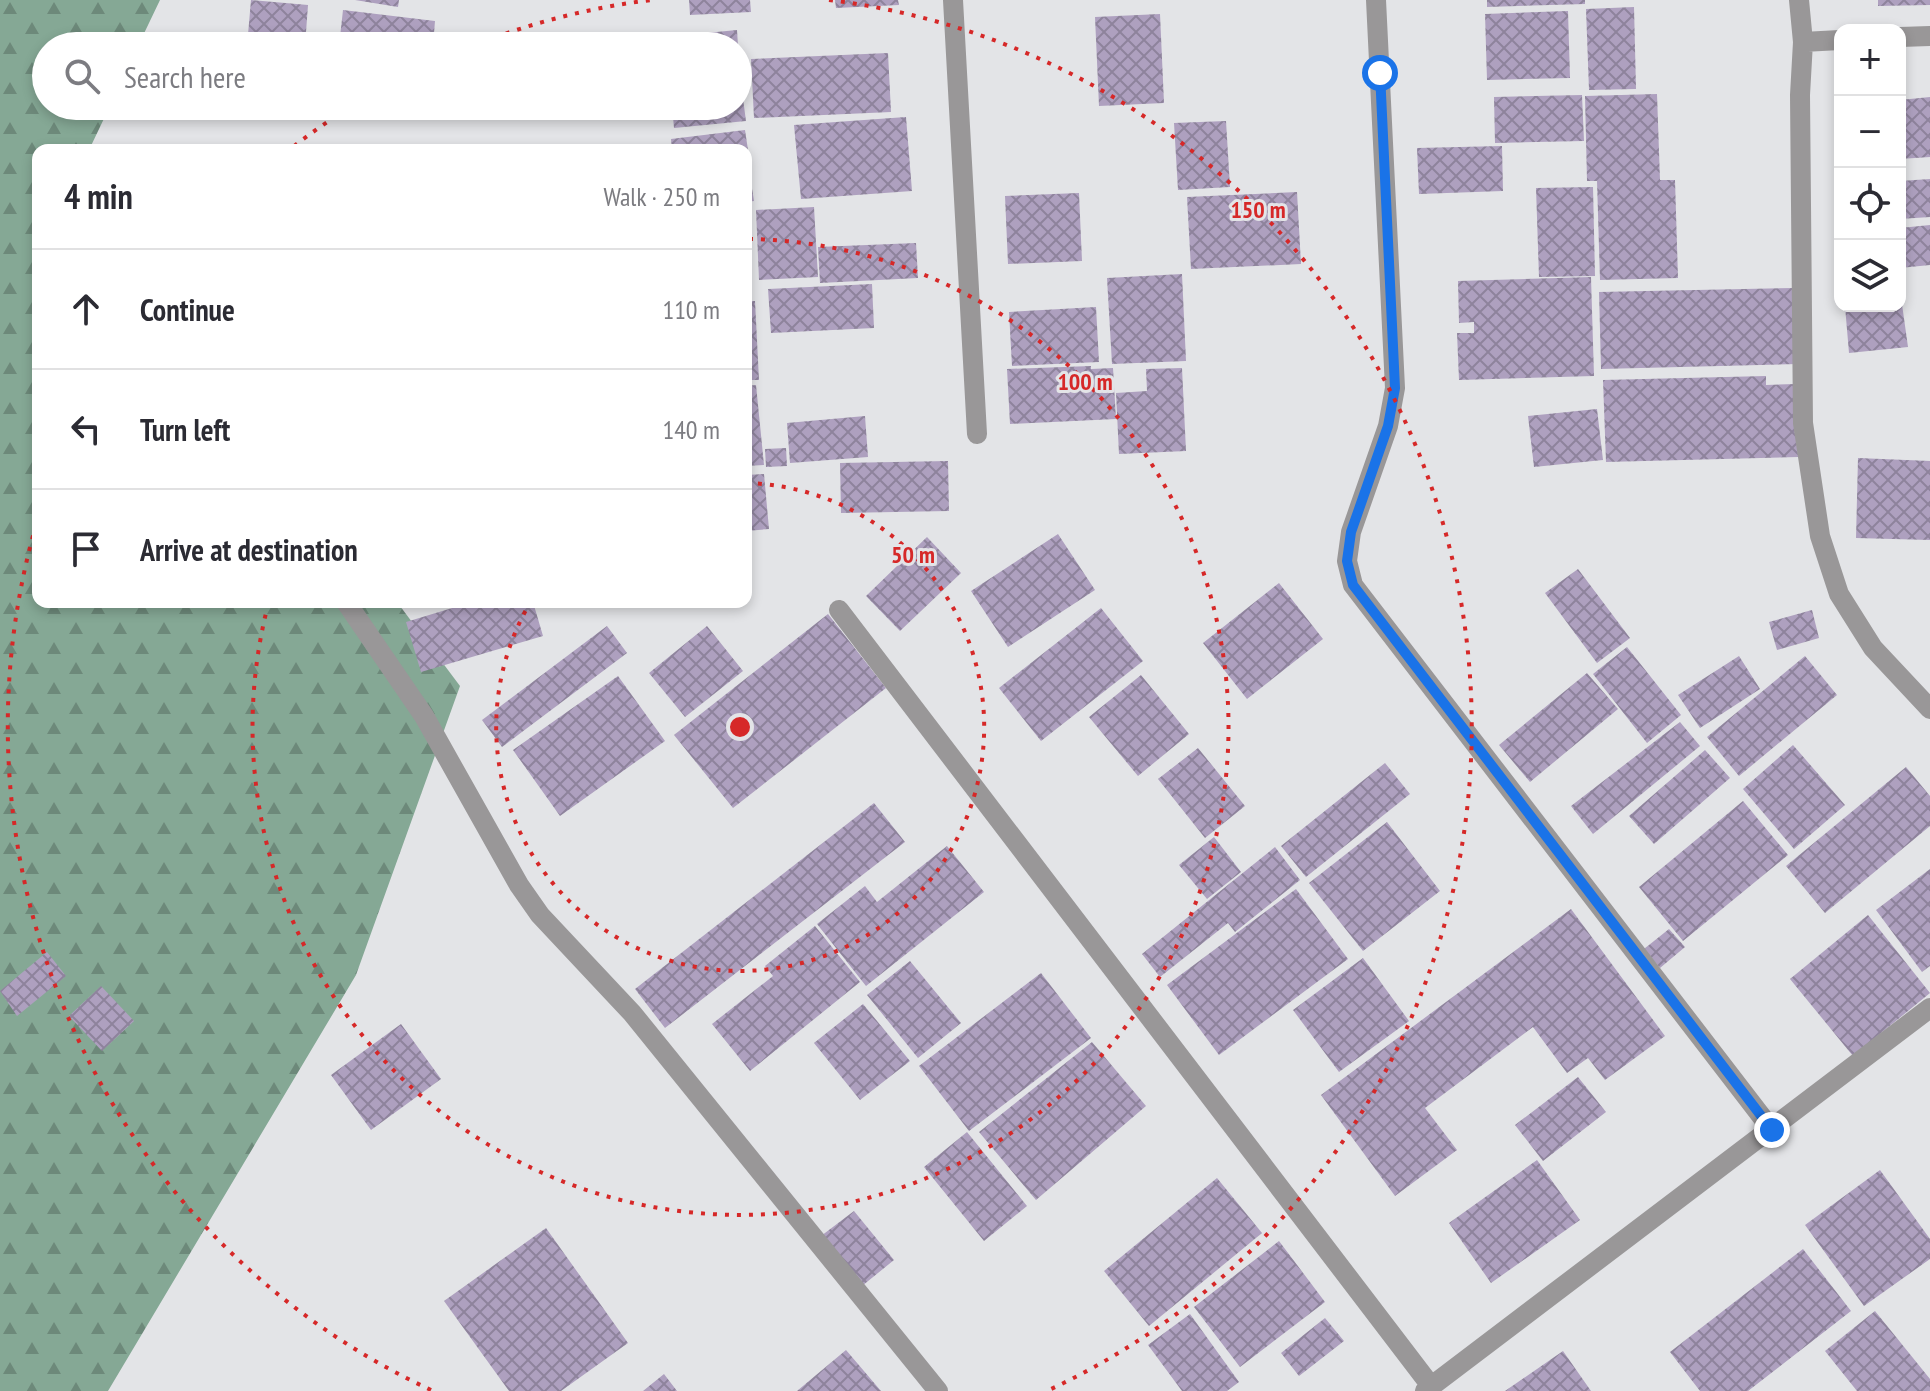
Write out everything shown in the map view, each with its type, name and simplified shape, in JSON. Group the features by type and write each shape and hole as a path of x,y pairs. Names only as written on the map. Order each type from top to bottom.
{"street":[{"path":"953,0 977,434"},
{"path":"1376,0 1395,388 1388,426 1351,532 1347,561 1353,585 1772,1130"},
{"path":"1799,0 1803,42 1800,95 1803,423 1820,536 1839,594 1873,648 1930,709"},
{"path":"1906,37 1930,36"},
{"path":"1803,42 1834,40"},
{"path":"350,608 424,716 519,885 540,915 632,1013 938,1391"},
{"path":"839,610 1428,1388 1930,1008"}],"green space":[{"path":"0,0 160,0 145,32 32,32 32,120 103,120 92,144 32,144 32,608 402,608 460,686 356,975 108,1391 0,1391"}],"building":[{"path":"251,0 308,5 306,32 248,32"},
{"path":"355,0 399,0 398,7"},
{"path":"689,0 750,0 751,12 690,15"},
{"path":"835,0 898,0 899,5 836,8"},
{"path":"1487,0 1585,0 1585,4 1487,7"},
{"path":"1878,0 1930,0 1930,5 1878,6"},
{"path":"1634,7 1636,89 1589,90 1586,9"},
{"path":"343,10 435,21 434,32 341,32"},
{"path":"1568,11 1570,78 1487,80 1485,14"},
{"path":"1160,14 1164,103 1099,106 1095,17"},
{"path":"888,53 891,112 754,118 752,59"},
{"path":"1657,94 1660,180 1675,180 1678,278 1600,280 1597,181 1587,181 1585,96"},
{"path":"1582,95 1584,141 1495,143 1494,97"},
{"path":"1930,97 1930,157 1906,159 1906,99"},
{"path":"906,117 912,191 801,199 794,125"},
{"path":"673,120 746,121 674,128"},
{"path":"1226,121 1230,187 1178,190 1174,123"},
{"path":"745,130 747,144 671,144 671,139"},
{"path":"1502,146 1503,191 1419,194 1417,148"},
{"path":"1930,179 1930,217 1906,219 1906,181"},
{"path":"1593,187 1595,276 1539,277 1536,188"},
{"path":"1297,192 1301,264 1191,269 1187,197"},
{"path":"1079,193 1082,261 1008,264 1005,196"},
{"path":"814,207 818,277 759,280 756,210"},
{"path":"1930,225 1930,265 1906,267 1906,227"},
{"path":"916,243 918,278 820,283 818,247"},
{"path":"1182,274 1186,361 1112,364 1107,278"},
{"path":"1591,277 1594,376 1459,380 1457,333 1474,333 1474,322 1459,323 1458,281"},
{"path":"872,284 874,328 771,333 768,289"},
{"path":"1795,288 1797,364 1601,369 1599,292"},
{"path":"752,301 755,301 759,380 752,380"},
{"path":"1096,307 1099,362 1012,366 1009,312"},
{"path":"1846,312 1903,312 1908,347 1849,353"},
{"path":"1091,366 1091,369 1113,368 1116,419 1010,424 1007,369"},
{"path":"1182,368 1186,451 1119,454 1116,393 1147,391 1146,369"},
{"path":"1766,376 1766,385 1796,384 1798,457 1606,462 1603,380"},
{"path":"752,385 756,385 764,465 752,466"},
{"path":"1597,409 1603,460 1534,467 1528,416"},
{"path":"865,416 868,457 790,463 787,423"},
{"path":"786,448 787,466 766,467 765,449"},
{"path":"1858,458 1930,461 1930,540 1856,538"},
{"path":"948,461 949,511 841,513 840,463"},
{"path":"764,474 769,529 752,530 752,475"},
{"path":"1058,534 1095,590 1008,647 971,591"},
{"path":"927,537 961,573 900,631 866,596"},
{"path":"1578,569 1630,638 1597,663 1545,593"},
{"path":"1279,583 1323,639 1247,699 1203,643"},
{"path":"452,608 535,608 543,636 421,672 406,622"},
{"path":"1101,608 1143,661 1041,741 999,688"},
{"path":"1812,610 1819,638 1777,650 1769,622"},
{"path":"828,614 886,688 733,808 674,735"},
{"path":"607,626 627,653 502,747 482,720"},
{"path":"707,626 743,671 685,717 649,673"},
{"path":"1627,647 1681,715 1647,743 1593,674"},
{"path":"1739,656 1760,689 1700,728 1678,695"},
{"path":"1805,656 1837,695 1739,776 1707,737"},
{"path":"1587,673 1618,709 1530,782 1499,745"},
{"path":"1141,675 1189,734 1138,776 1089,717"},
{"path":"618,676 665,741 560,816 513,750"},
{"path":"1680,722 1700,746 1593,834 1571,806"},
{"path":"1793,745 1845,805 1794,849 1743,789"},
{"path":"1198,748 1245,806 1205,838 1158,779"},
{"path":"1705,750 1730,778 1654,844 1629,816"},
{"path":"1385,763 1410,794 1306,877 1281,846"},
{"path":"1906,767 1930,796 1930,826 1825,913 1786,866"},
{"path":"1743,801 1788,855 1683,941 1639,887"},
{"path":"874,803 905,842 665,1028 635,989"},
{"path":"1387,822 1440,891 1363,951 1309,883"},
{"path":"1214,837 1241,872 1207,899 1179,865"},
{"path":"947,846 984,892 866,986 817,924 865,886 877,902"},
{"path":"1275,847 1300,880 1235,932 1228,923 1160,977 1142,954"},
{"path":"1930,869 1930,966 1922,972 1876,910"},
{"path":"1296,889 1348,959 1219,1055 1167,985"},
{"path":"1571,909 1665,1036 1605,1080 1588,1058 1567,1073 1533,1027 1425,1108 1457,1150 1395,1196 1321,1095"},
{"path":"1868,915 1930,993 1853,1056 1790,979"},
{"path":"815,926 860,982 750,1071 712,1024 773,976 765,966"},
{"path":"1669,929 1685,947 1660,968 1644,949"},
{"path":"47,952 66,976 17,1016 0,991"},
{"path":"1363,958 1409,1021 1339,1072 1293,1010"},
{"path":"910,961 961,1023 918,1058 867,995"},
{"path":"1041,973 1091,1038 969,1131 919,1066"},
{"path":"101,986 134,1021 102,1051 69,1016"},
{"path":"863,1004 910,1061 860,1100 814,1043"},
{"path":"401,1024 441,1079 371,1130 331,1075"},
{"path":"1092,1042 1146,1106 1036,1200 979,1132"},
{"path":"1578,1077 1606,1112 1543,1161 1515,1125"},
{"path":"967,1132 1027,1206 984,1241 924,1167"},
{"path":"1537,1160 1580,1220 1491,1283 1449,1223"},
{"path":"1880,1170 1930,1239 1930,1259 1864,1306 1805,1225"},
{"path":"1217,1178 1262,1233 1149,1326 1104,1271"},
{"path":"854,1211 894,1260 862,1286 821,1236"},
{"path":"546,1228 628,1343 561,1391 509,1391 444,1301"},
{"path":"1279,1241 1325,1302 1240,1367 1194,1307"},
{"path":"1803,1249 1851,1311 1748,1391 1700,1391 1670,1352"},
{"path":"1875,1311 1930,1379 1930,1391 1857,1391 1825,1351"},
{"path":"1190,1314 1239,1382 1227,1391 1182,1391 1148,1345"},
{"path":"1325,1318 1344,1341 1299,1376 1281,1353"},
{"path":"846,1350 881,1391 797,1391"},
{"path":"1563,1351 1591,1391 1505,1391"},
{"path":"664,1374 677,1391 643,1391"}],"route":[{"path":"1380,73 1395,388 1388,426 1351,532 1347,561 1353,585 1772,1130"}]}
